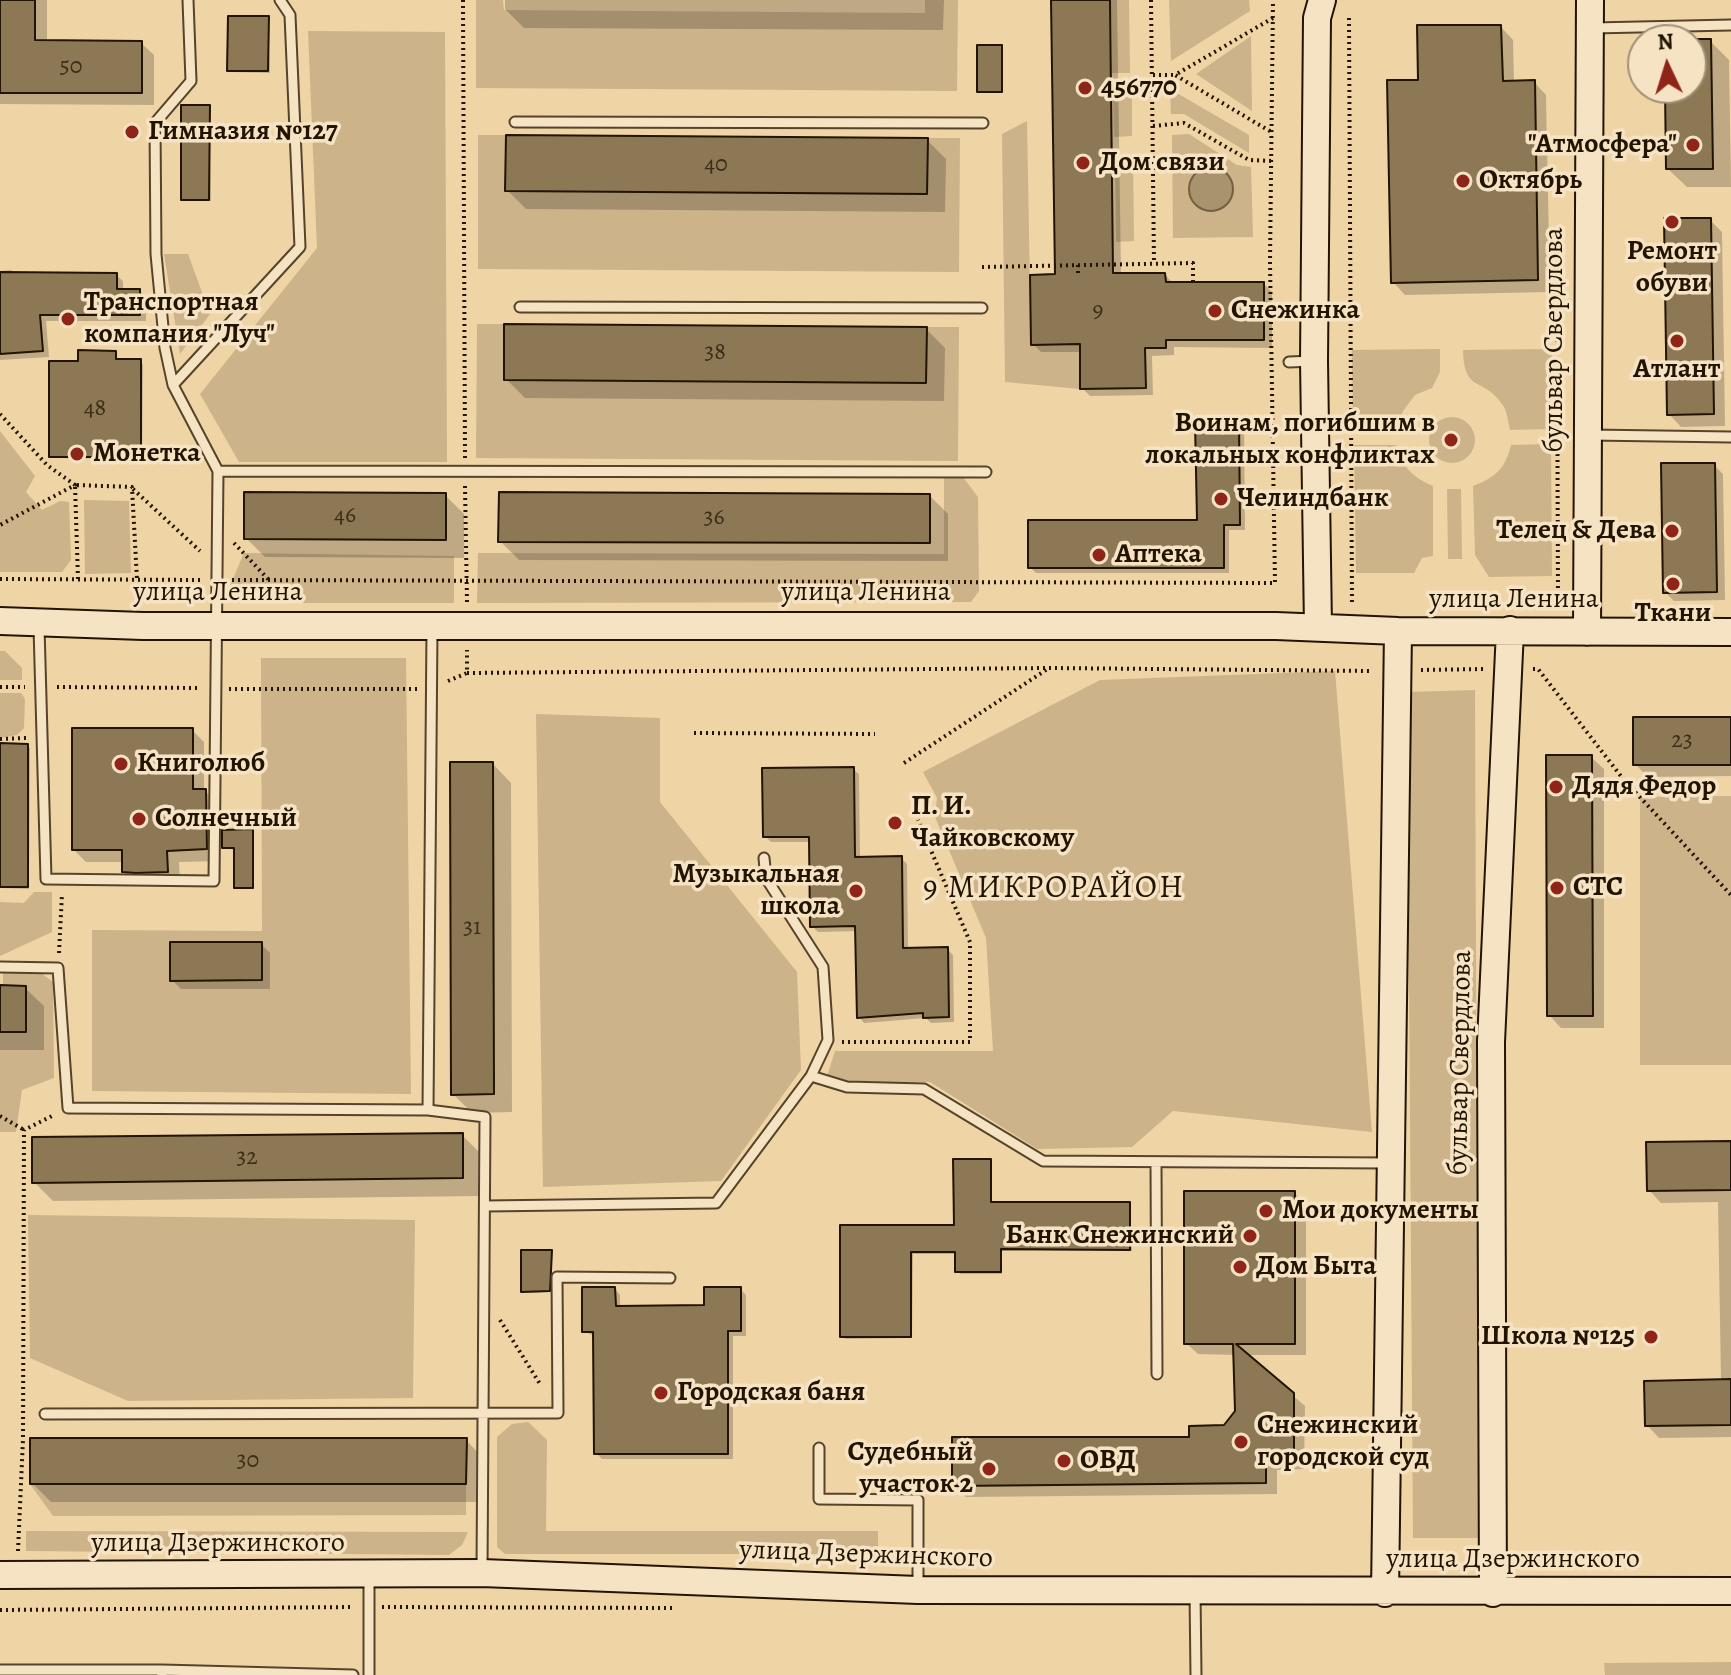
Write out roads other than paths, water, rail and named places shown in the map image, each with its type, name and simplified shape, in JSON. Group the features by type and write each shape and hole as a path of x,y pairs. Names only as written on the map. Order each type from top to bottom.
{"street":[{"path":"1318,627 1301,361 1317,18 1322,0"},
{"name":"бульвар Свердлова","path":"1587,632 1590,0"},
{"name":"улица Ленина","path":"0,621 214,626 1318,627 1398,631 1731,632"},
{"name":"бульвар Свердлова","path":"1493,1593 1491,1042 1510,630"},
{"path":"1385,1593 1398,631"},
{"name":"улица Дзержинского","path":"0,1575 369,1576 482,1573 918,1590 1385,1593 1731,1591"}],"lane":[{"path":"39,621 46,879 214,881 214,626 218,471 173,385 165,348 156,254 155,123 191,81 188,0"},
{"path":"173,385 300,247 290,15 280,0"},
{"path":"1590,28 1731,25"},
{"path":"515,122 983,123"},
{"path":"520,307 982,308"},
{"path":"1586,435 1731,437"},
{"path":"218,471 465,474 986,472"},
{"path":"428,1110 432,624"},
{"path":"486,1206 716,1203 811,1076 828,1040 823,967 766,878 764,858"},
{"path":"0,967 58,968 68,1108 428,1110 485,1117 482,1573"},
{"path":"811,1076 847,1087 924,1089 1043,1161 1392,1163"},
{"path":"1156,1163 1157,1374"},
{"path":"45,1414 558,1413 557,1277 670,1278"},
{"path":"819,1448 819,1499 918,1500 918,1590"},
{"path":"369,1576 369,1675"},
{"path":"1195,1592 1196,1675"},
{"path":"0,1670 353,1675"}],"place":[{"name":"456770","path":"1085,88"},
{"name":"Гимназия №127","path":"132,132"},
{"name":"\"Атмосфера\"","path":"1693,145"},
{"name":"Дом связи","path":"1083,163"},
{"name":"Октябрь","path":"1463,181"},
{"name":"Ремонт обуви","path":"1672,222"},
{"name":"Снежинка","path":"1215,311"},
{"name":"Транспортная компания \"Луч\"","path":"68,319"},
{"name":"Атлант","path":"1677,341"},
{"name":"Воинам, погибшим в локальных конфликтах","path":"1451,440"},
{"name":"Монетка","path":"77,454"},
{"name":"Челиндбанк","path":"1221,499"},
{"name":"Телец & Дева","path":"1672,531"},
{"name":"Аптека","path":"1099,555"},
{"name":"Ткани","path":"1673,584"},
{"name":"Книголюб","path":"121,764"},
{"name":"Дядя Федор","path":"1556,787"},
{"name":"Солнечный","path":"139,819"},
{"name":"П. И. Чайковскому","path":"895,823"},
{"name":"СТС","path":"1557,888"},
{"name":"Музыкальная школа","path":"856,891"},
{"name":"Мои документы","path":"1266,1211"},
{"name":"Банк Снежинский","path":"1250,1236"},
{"name":"Дом Быта","path":"1240,1267"},
{"name":"Школа №125","path":"1651,1337"},
{"name":"Городская баня","path":"661,1393"},
{"name":"Снежинский городской суд","path":"1241,1442"},
{"name":"ОВД","path":"1064,1461"},
{"name":"Судебный участок 2","path":"989,1469"}],"district":[{"name":"9 МИКРОРАЙОН","path":"1054,889"}]}
